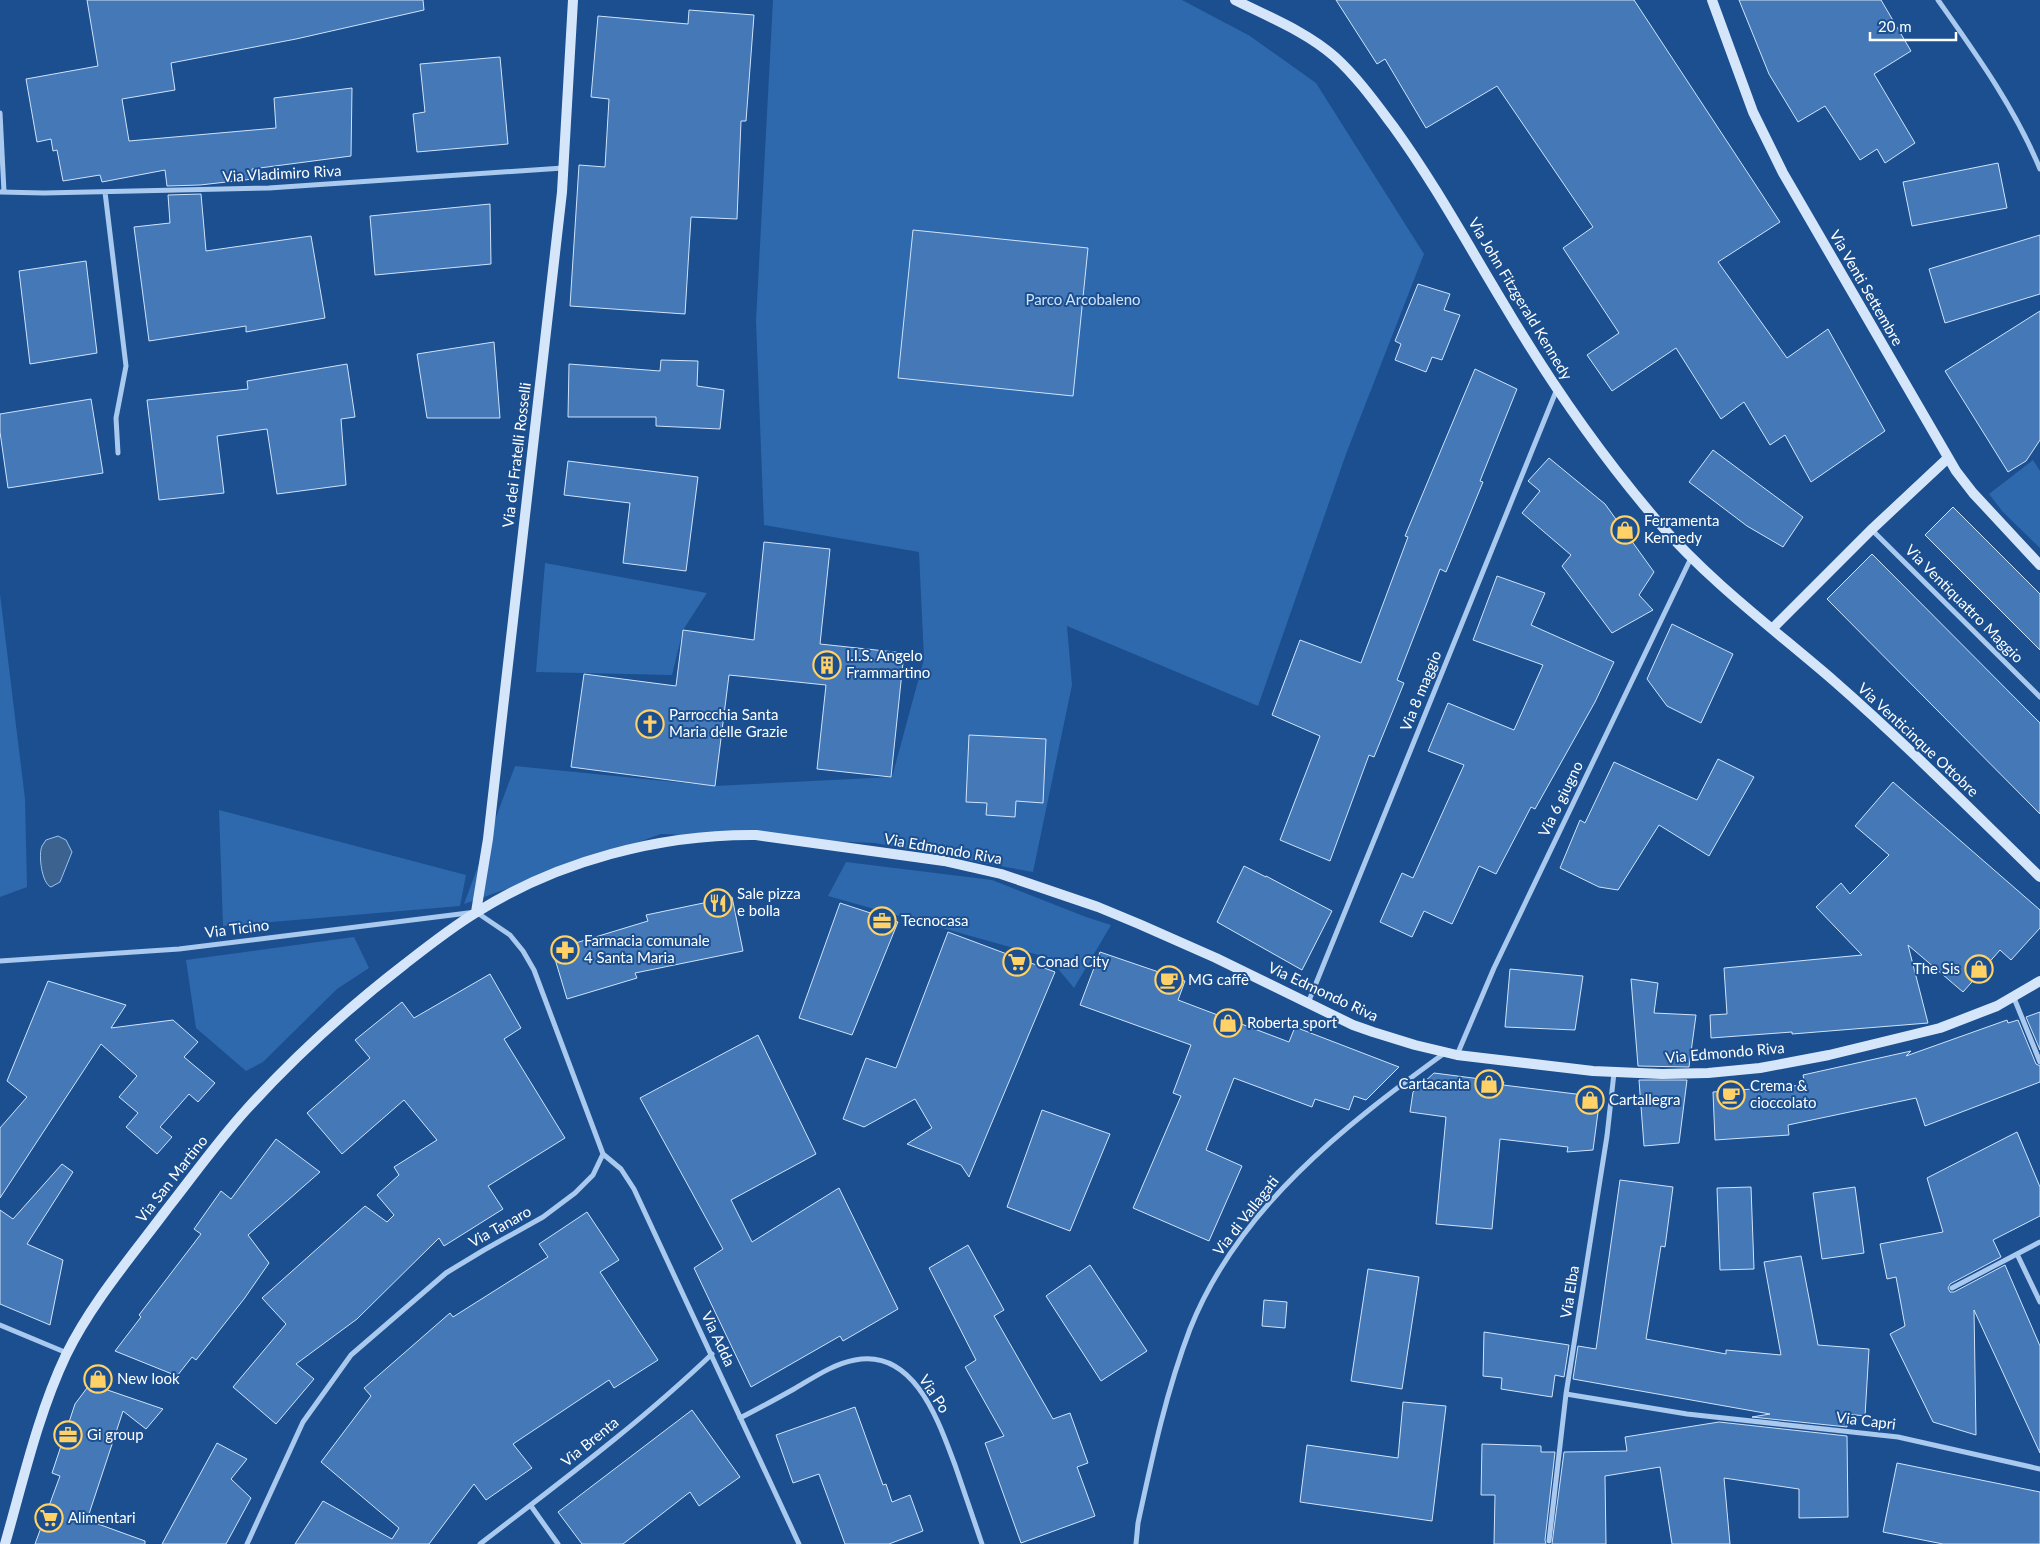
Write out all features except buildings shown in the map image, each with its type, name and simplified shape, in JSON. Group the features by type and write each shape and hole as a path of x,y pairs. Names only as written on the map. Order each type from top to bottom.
{"street":[{"name":"Via dei Fratelli Rosselli","path":"476,912 488,839 564,168 573,0"},
{"name":"Via John Fitzgerald Kennedy","path":"1235,0 1325,49 1350,72 1401,138 1439,193 1513,320 1557,388 1618,473 1661,525 1691,557 1772,628"},
{"name":"Via Venti Settembre","path":"1712,0 1745,92 1765,138 1803,210 1948,458 1973,493 2040,565"},
{"path":"1938,0 1994,83 2025,137 2040,170"},
{"path":"0,113 2,192"},
{"name":"Via Vladimiro Riva","path":"2,192 105,192 293,187 564,168"},
{"path":"105,192 125,361 125,377 116,418 118,453"},
{"name":"Via 8 maggio","path":"1308,1003 1557,388"},
{"path":"1772,628 1871,530 1948,458"},
{"name":"Via Ventiquattro Maggio","path":"1871,530 2040,697"},
{"name":"Via 6 giugno","path":"1452,1053 1691,557"},
{"name":"Via Venticinque Ottobre","path":"1772,628 1842,689 2040,877"},
{"name":"Via Edmondo Riva","path":"476,912 555,872 657,843 703,837 738,835 778,838 944,861 1001,874 1098,907 1216,958 1353,1025 1373,1032 1415,1045 1452,1053 1614,1073 1708,1073 1760,1068 1820,1057 1940,1028 1979,1014 2014,998 2040,981"},
{"path":"476,912 510,935 523,951 534,970 603,1154"},
{"name":"Via Ticino","path":"0,961 179,949 476,912"},
{"name":"Via San Martino","path":"6,1544 42,1415 67,1353 107,1289 202,1164 251,1105 299,1055 358,1001 476,912"},
{"path":"2014,998 2040,1062"},
{"name":"Via di Vallagati","path":"1136,1544 1138,1523 1171,1384 1191,1328 1210,1288 1227,1259 1273,1199 1324,1147 1378,1102 1452,1053"},
{"name":"Via Elba","path":"1549,1541 1566,1394 1607,1136 1614,1073"},
{"name":"Via Adda","path":"603,1154 621,1169 634,1189 799,1544"},
{"name":"Via Tanaro","path":"247,1544 303,1422 351,1355 446,1274 543,1217 575,1193 594,1176 603,1154"},
{"path":"1952,1288 2040,1242"},
{"path":"2017,1254 2040,1302"},
{"path":"0,1325 67,1353"},
{"name":"Via Brenta","path":"480,1544 531,1506 648,1411 712,1354"},
{"name":"Via Po","path":"740,1418 837,1366 873,1358 890,1364 914,1382 924,1394 938,1420 982,1544"},
{"name":"Via Capri","path":"1566,1394 1687,1414 1898,1436 2040,1469"},
{"path":"531,1506 558,1544"}],"green space":[{"name":"Parco Arcobaleno","path":"773,0 1182,0 1250,36 1316,83 1424,254 1346,454 1258,706 1067,626 1072,685 1033,872 875,843 661,834 464,904 515,766 715,786 892,777 924,659 919,552 764,525 756,321"},
{"path":"2033,460 2040,471 2040,548 2003,512 1989,494"},
{"path":"545,563 707,593 683,630 672,675 536,672"},
{"path":"0,594 25,799 27,887 0,897"},
{"path":"219,810 466,875 460,906 223,926"},
{"path":"846,862 992,880 1111,925 1074,988 1049,958 828,896"},
{"path":"354,937 369,968 337,989 263,1062 246,1071 196,1028 186,960"}],"shaded area":[{"path":"58,836 66,840 72,852 60,882 51,887 45,881 43,875 41,850 46,840"}],"place":[{"name":"Ferramenta Kennedy","path":"1625,530"},
{"name":"I.I.S. Angelo Frammartino","path":"827,665"},
{"name":"Parrocchia Santa Maria delle Grazie","path":"650,724"},
{"name":"Sale pizza e bolla","path":"718,903"},
{"name":"Tecnocasa","path":"882,921"},
{"name":"Farmacia comunale 4 Santa Maria","path":"565,950"},
{"name":"Conad City","path":"1017,962"},
{"name":"The Sis","path":"1979,969"},
{"name":"MG caffè","path":"1169,980"},
{"name":"Roberta sport","path":"1228,1023"},
{"name":"Cartacanta","path":"1489,1084"},
{"name":"Crema & cioccolato","path":"1731,1095"},
{"name":"Cartallegra","path":"1590,1100"},
{"name":"New look","path":"98,1379"},
{"name":"Gi group","path":"68,1435"},
{"name":"Alimentari","path":"49,1518"}]}
